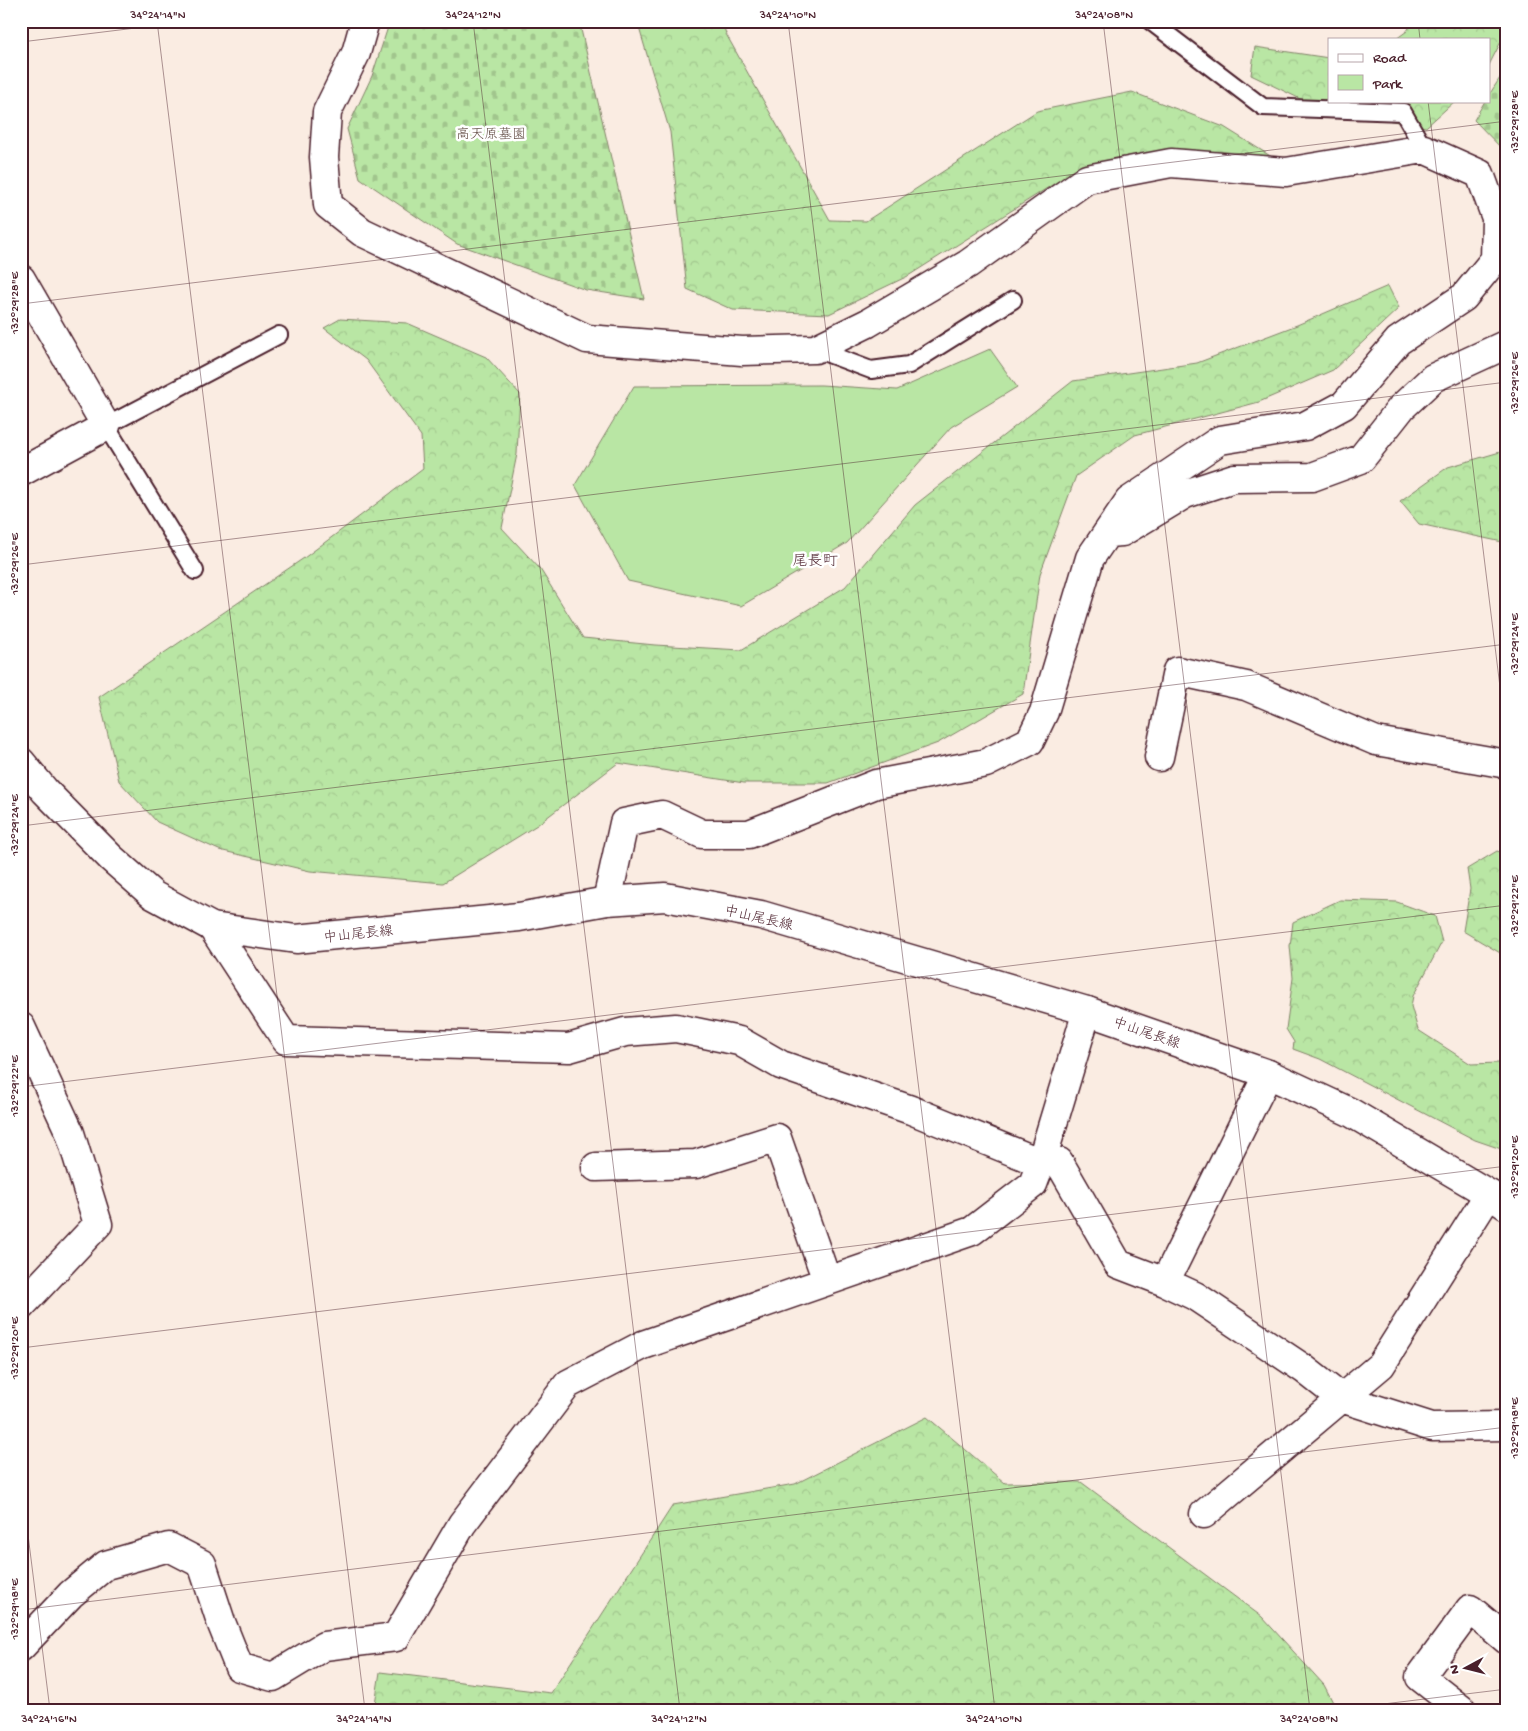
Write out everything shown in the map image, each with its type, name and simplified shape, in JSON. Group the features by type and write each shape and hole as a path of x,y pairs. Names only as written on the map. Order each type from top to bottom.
{"street":[{"path":"365,21 356,53 327,112 324,157 328,205 362,232 587,339 742,351 815,348 868,323 968,264 1087,179 1171,163 1286,172 1424,149 1480,174 1496,218 1495,259 1464,297 1398,341 1344,405 1305,426 1220,440 1128,502 1090,558 1044,712 1030,741 986,763 876,784 749,834 702,834 662,815 624,823 607,901"},
{"path":"21,279 106,426 21,472"},
{"path":"1107,533 1122,532 1185,494 1234,478 1312,477 1361,459 1402,407 1433,378 1507,344"},
{"path":"1159,757 1177,671 1246,686 1376,740 1507,764"},
{"name":"中山尾長線","path":"21,762 45,791 105,851 153,895 212,927 296,939 519,917 607,901 665,897 761,915 1087,1011 1268,1074 1350,1112 1498,1200"},
{"path":"212,927 286,1040 569,1048 625,1032 676,1028 739,1041 781,1065 911,1110 1041,1164 1059,1162 1118,1264 1195,1296 1304,1369 1341,1398 1432,1427 1507,1426"},
{"path":"21,1647 71,1594 106,1565 169,1548 202,1564 238,1667 273,1677 324,1646 396,1637 462,1524 568,1384 643,1344 972,1231 1033,1184 1041,1164 1087,1011"},
{"path":"21,1027 70,1133 98,1224 21,1306"},
{"path":"1165,1282 1268,1074"},
{"path":"596,1167 696,1164 777,1138 827,1281"},
{"path":"1204,1514 1381,1365 1498,1200"},
{"path":"1462,1710 1420,1678 1470,1609 1507,1640"}],"lane":[{"path":"1150,21 1263,107 1403,112 1424,149"},
{"path":"815,348 871,370 909,365 1013,300"},
{"path":"195,571 106,426 279,335"}],"green space":[{"name":"高天原墓園","path":"390,21 579,21 644,299 586,290 457,244 360,178 347,129 372,76"},
{"path":"637,21 722,21 726,34 830,220 866,221 1037,111 1132,92 1224,127 1280,162 1198,151 1128,157 1079,168 908,276 829,314 733,310 687,289 670,132"},
{"path":"1413,21 1507,21 1507,30 1490,63 1490,38 1397,38 1407,31"},
{"path":"1255,47 1328,58 1328,102 1454,102 1426,127 1319,108 1251,75"},
{"path":"1507,67 1507,154 1474,120 1484,102 1490,102 1490,93"},
{"path":"1388,286 1399,308 1333,370 1259,402 1135,435 1076,476 1040,574 1023,694 938,743 828,783 744,783 618,763 537,825 443,883 310,871 219,850 157,822 119,781 99,697 304,558 423,469 421,436 366,360 324,328 340,319 407,323 486,357 520,394 517,454 502,528 540,569 583,638 655,645 741,650 845,587 915,505 1073,381 1197,363 1297,325"},
{"path":"990,349 1017,387 951,427 847,543 741,606 628,581 575,485 634,386 821,385 897,390"},
{"path":"1507,450 1507,543 1419,524 1400,501 1448,467"},
{"path":"1497,851 1507,854 1507,957 1463,931 1470,889 1467,869"},
{"path":"1340,900 1397,902 1435,916 1442,942 1413,996 1411,1006 1418,1030 1471,1064 1499,1063 1507,1052 1507,1151 1475,1140 1320,1059 1293,1049 1294,1042 1286,1029 1293,978 1290,946 1293,922"},
{"path":"927,1417 1005,1483 1081,1482 1262,1617 1324,1685 1337,1710 374,1710 380,1672 551,1693 673,1505 795,1484"}],"district":[{"name":"尾長町","path":"815,560"}]}
